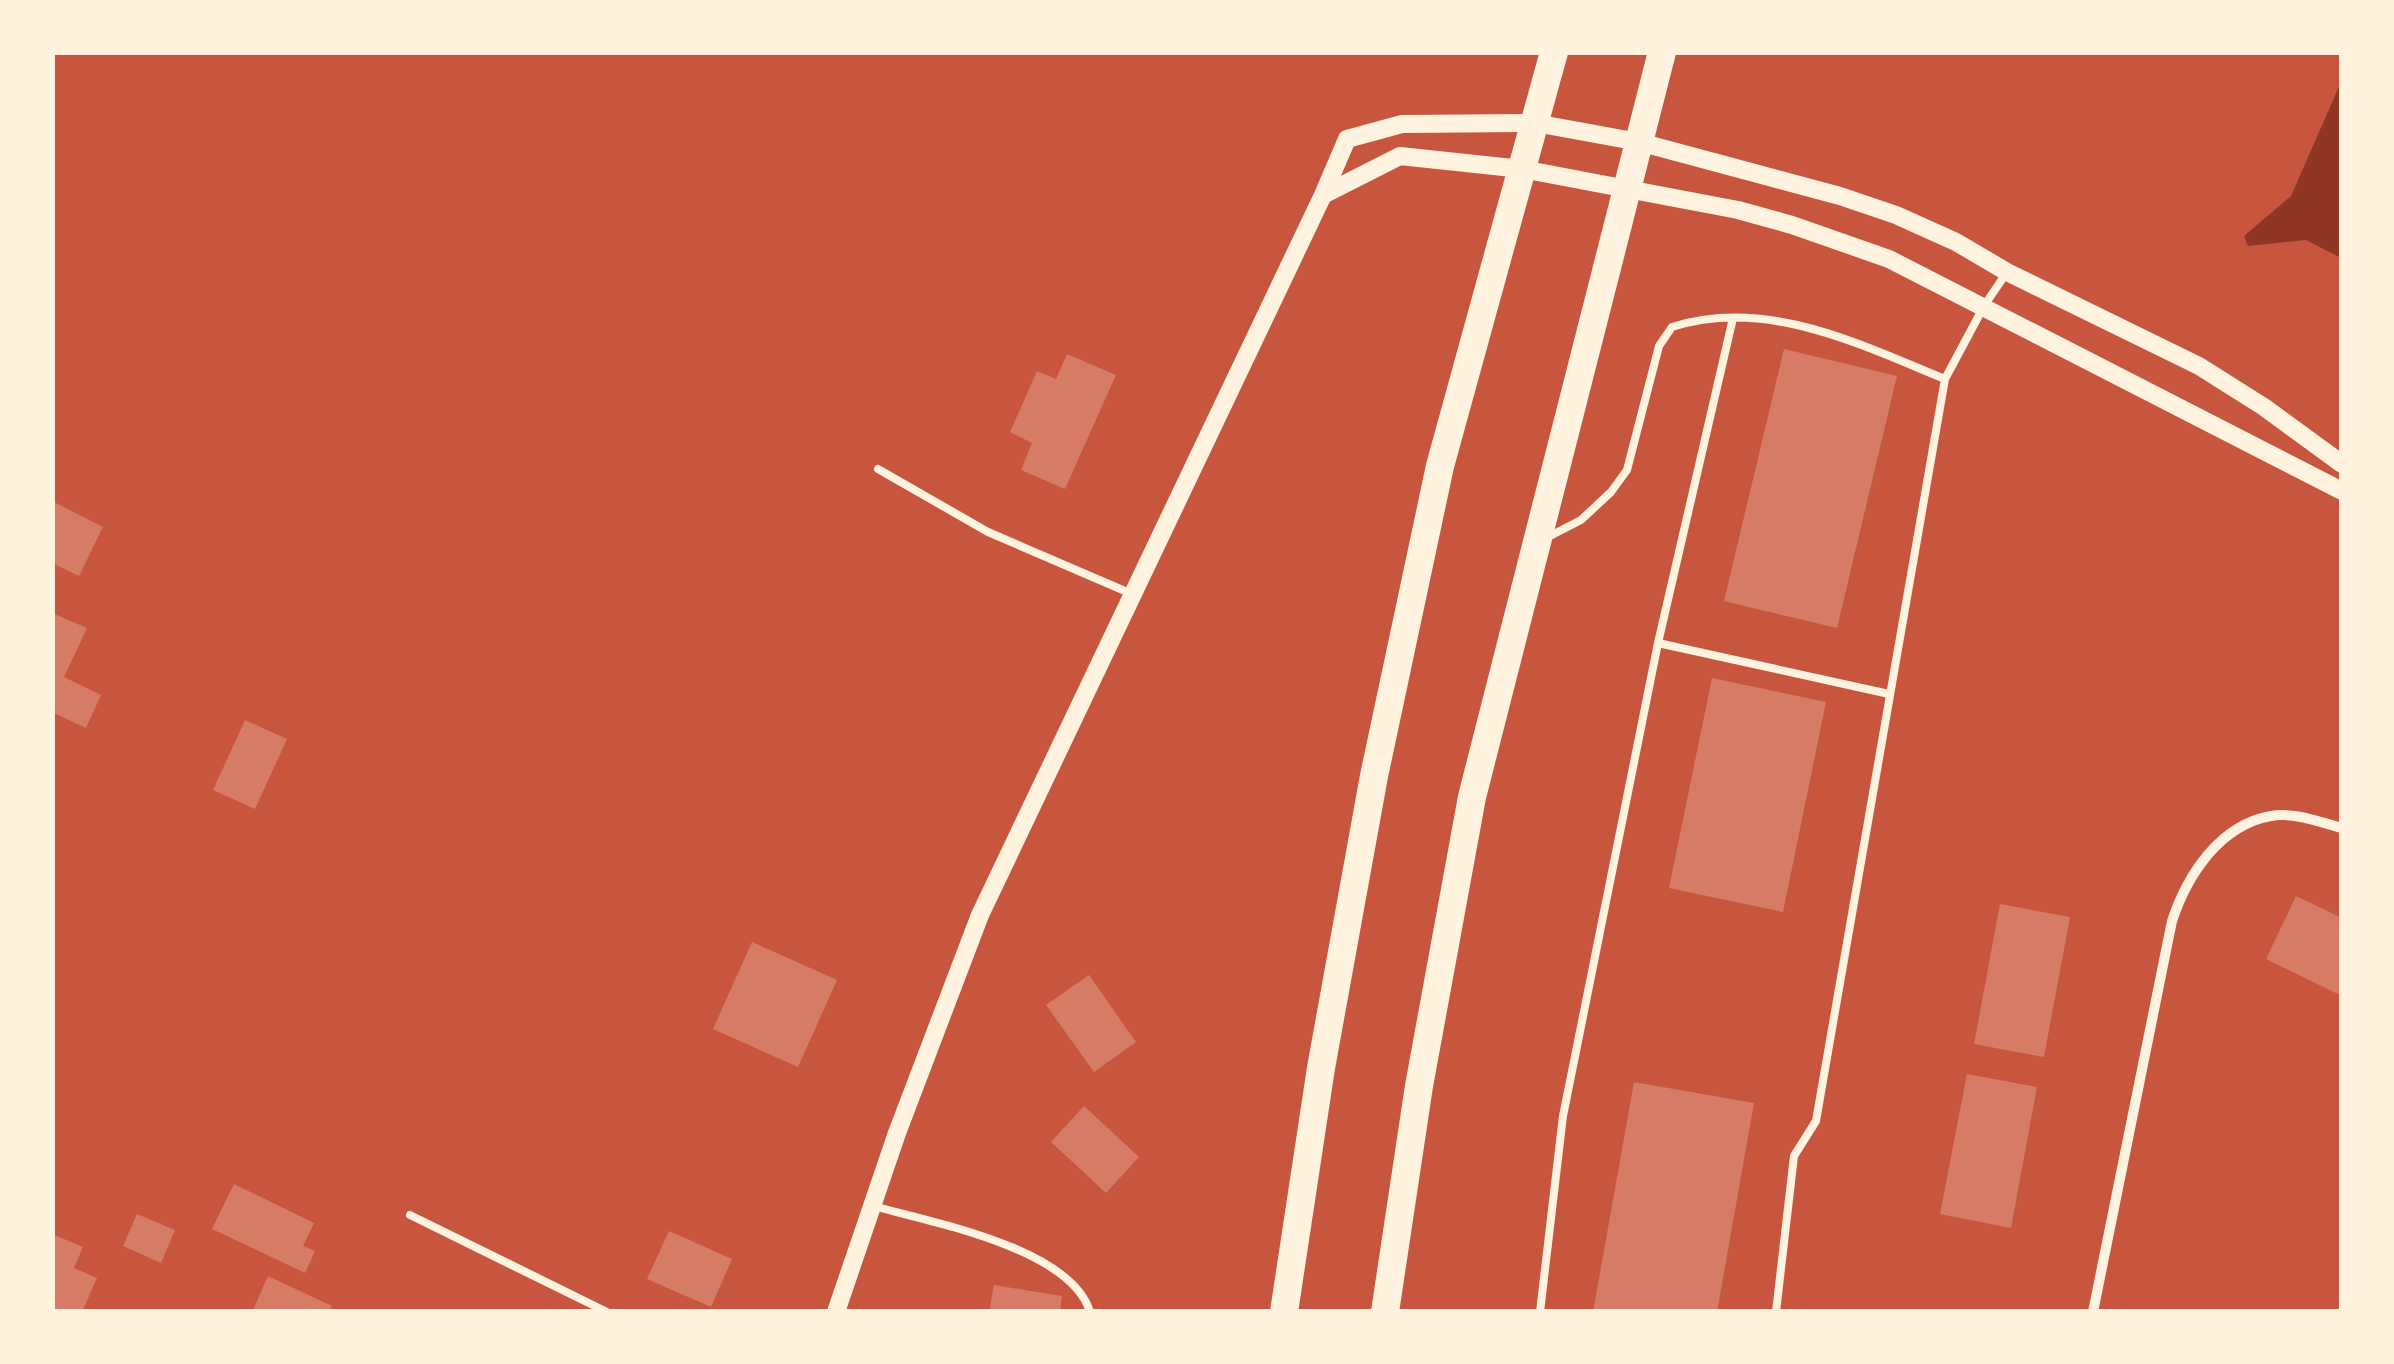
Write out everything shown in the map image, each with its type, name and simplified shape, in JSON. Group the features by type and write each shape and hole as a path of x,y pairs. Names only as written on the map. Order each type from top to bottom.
{"highway":[{"path":"1284,1312 1321,1068 1374,776 1440,466 1554,52"},
{"path":"1386,1312 1419,1086 1472,797 1662,52"}],"street":[{"path":"836,1312 980,915 1323,195 1346,139 1402,124 1535,123 1639,142 1840,196 1956,242 2008,272 2199,366 2342,464"},
{"path":"1323,195 1400,156 1522,168 1702,202 1792,225 1890,259 2342,491"},
{"path":"2093,1312 2164,959 2183,887 2215,846 2244,825 2272,816 2304,817 2342,828"}],"lane":[{"path":"1776,1312 1794,1156 1816,1120 1945,379 1984,306 2008,272"},
{"path":"1537,541 1582,520 1627,470 1662,337 1672,327 1733,318 1784,321 1832,334 1945,379"},
{"path":"1540,1312 1563,1116 1658,643 1733,318"},
{"path":"878,469 988,532 1132,594"},
{"path":"1658,643 1889,694"},
{"path":"873,1206 942,1224 1047,1264 1072,1281 1090,1312"},
{"path":"410,1215 607,1312"}],"shaded area":[{"path":"2341,82 2341,258 2306,240 2248,246 2244,236 2291,196"}],"building":[{"path":"1784,349 1897,376 1837,628 1724,601"},
{"path":"1067,354 1116,375 1065,489 1021,470 1032,443 1010,432 1037,371 1056,379"},
{"path":"52,501 103,527 79,576 52,563"},
{"path":"52,613 87,628 64,677 101,695 86,728 52,712"},
{"path":"1712,678 1826,702 1783,912 1669,888"},
{"path":"245,720 287,739 255,809 213,790"},
{"path":"2296,896 2342,918 2342,996 2266,959"},
{"path":"2000,904 2070,917 2044,1057 1974,1044"},
{"path":"752,942 837,980 798,1067 713,1029"},
{"path":"1089,975 1136,1042 1094,1072 1046,1005"},
{"path":"1967,1074 2037,1087 2011,1228 1940,1214"},
{"path":"1634,1082 1754,1103 1717,1312 1593,1312"},
{"path":"1084,1106 1139,1157 1106,1193 1051,1142"},
{"path":"234,1184 314,1223 303,1246 315,1251 305,1273 212,1229"},
{"path":"137,1214 175,1230 161,1263 123,1246"},
{"path":"669,1231 732,1259 711,1307 647,1279"},
{"path":"52,1234 83,1247 74,1268 97,1278 82,1312 52,1312"},
{"path":"268,1276 332,1306 329,1312 252,1312"},
{"path":"994,1285 1062,1296 1060,1312 989,1312"}]}
